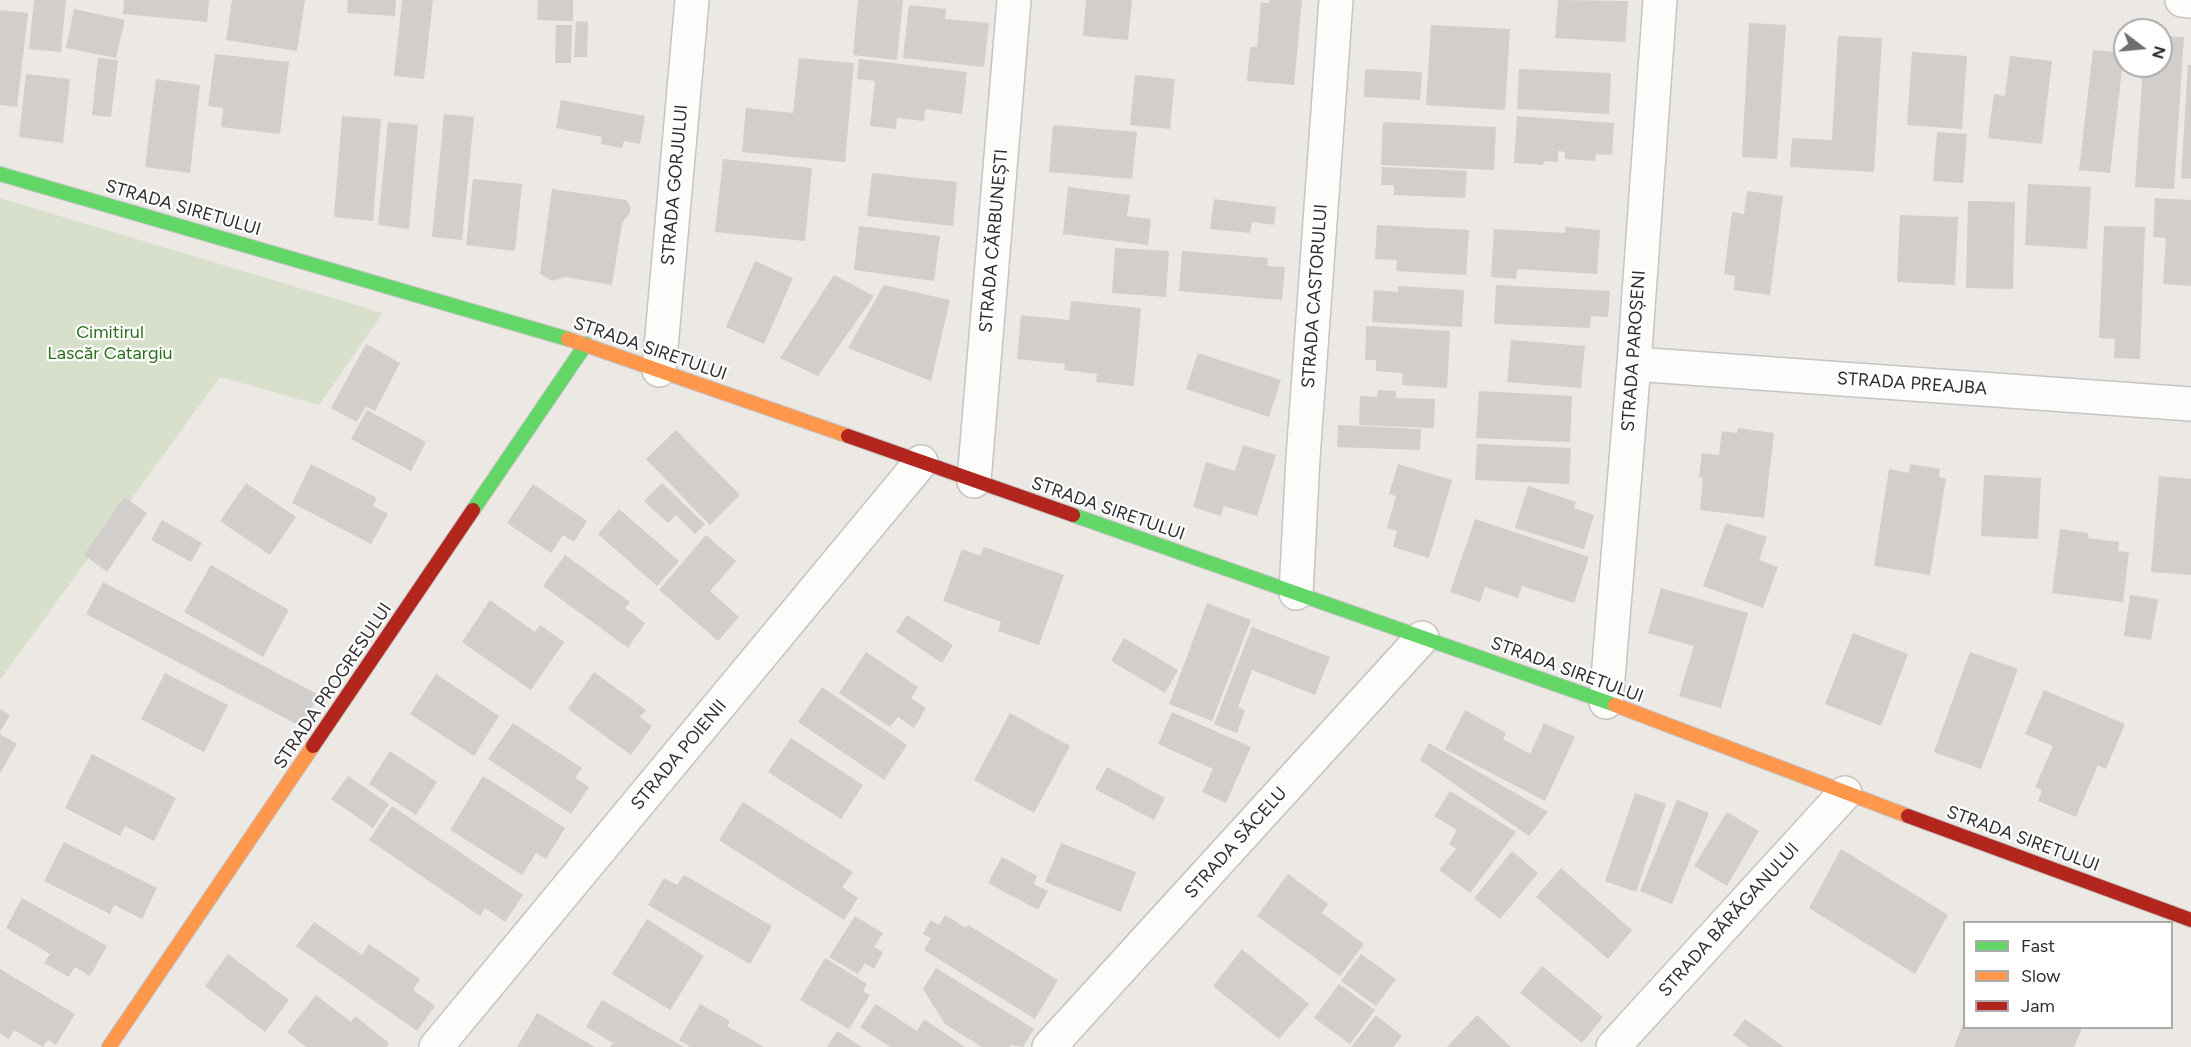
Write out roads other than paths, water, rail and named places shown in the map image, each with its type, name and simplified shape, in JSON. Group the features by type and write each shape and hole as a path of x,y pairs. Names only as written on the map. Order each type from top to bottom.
{"street":[{"name":"STRADA GORJULUI","path":"658,370 692,0"},
{"name":"STRADA CĂRBUNEȘTI","path":"974,481 1014,0"},
{"name":"STRADA CASTORULUI","path":"1296,593 1303,458 1336,0"},
{"name":"STRADA PAROȘENI","path":"1606,702 1634,364 1660,0"},
{"path":"2182,0 2191,1"},
{"name":"STRADA SIRETULUI","path":"0,174 586,344 1606,702 1845,793 2191,920"},
{"name":"STRADA PROGRESULUI","path":"109,1047 586,344"},
{"name":"STRADA PREAJBA","path":"1634,364 2191,404"},
{"name":"STRADA POIENII","path":"436,1047 921,462"},
{"name":"STRADA SĂCELU","path":"1049,1047 1422,638"},
{"name":"STRADA BĂRĂGANULUI","path":"1613,1047 1845,793"}],"park label":[{"name":"Cimitirul Lascăr Catargiu","path":"110,343"}]}
